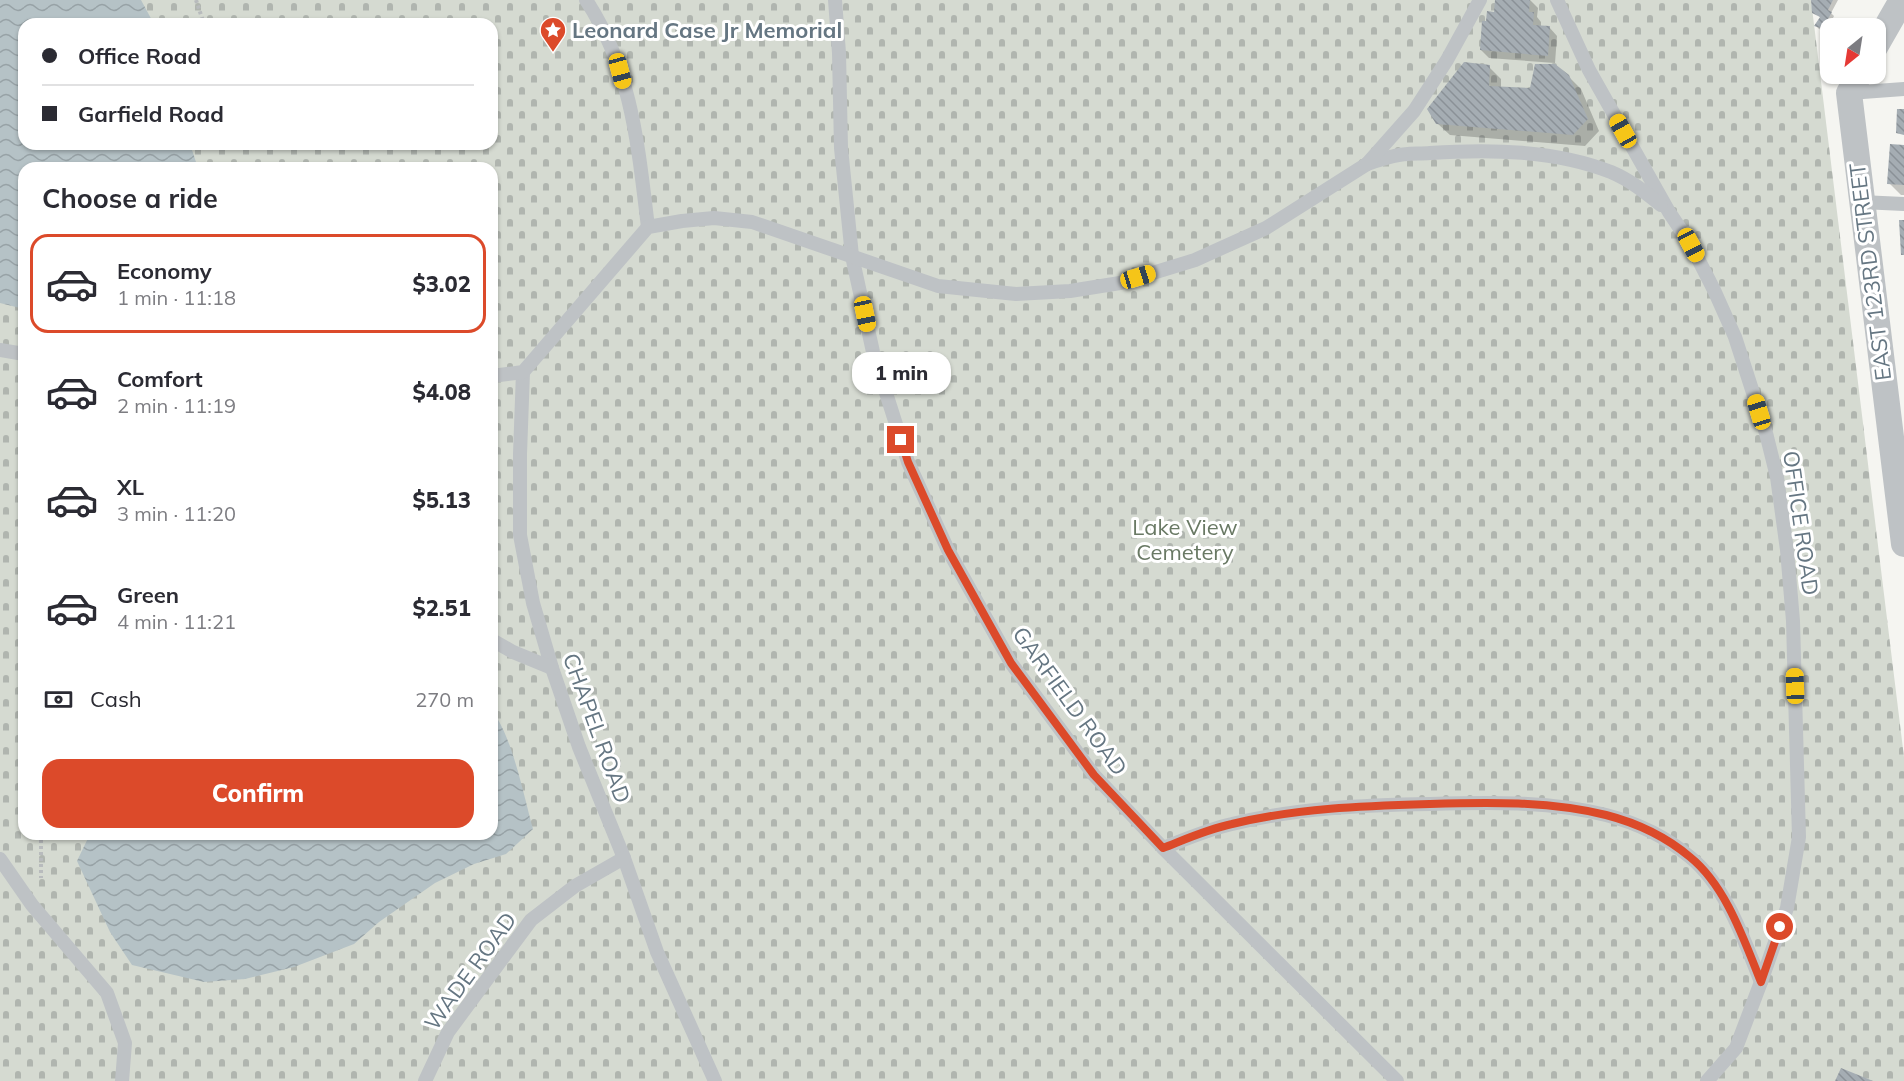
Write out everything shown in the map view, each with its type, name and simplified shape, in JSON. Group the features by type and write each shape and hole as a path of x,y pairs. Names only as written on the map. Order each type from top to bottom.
{"street":[{"path":"1886,28 1902,0"},
{"name":"EAST 123RD STREET","path":"1854,84 1862,202 1904,544"}],"lane":[{"path":"586,0 599,21 623,82 636,127 648,227"},
{"name":"GARFIELD ROAD","path":"835,0 842,148 852,256 873,352 908,462 948,550 1011,663 1094,775 1163,848 1397,1081"},
{"path":"498,375 523,372 648,227 682,221 714,218 752,222 938,286 1016,294 1070,291 1120,282 1195,260 1266,228 1367,164 1414,111 1447,60 1480,0"},
{"name":"OFFICE ROAD","path":"1557,0 1589,70 1669,212 1691,245 1714,290 1735,337 1766,433 1777,477 1787,550 1793,621 1799,837 1787,908 1761,982 1736,1048 1707,1081"},
{"path":"1862,84 1904,89"},
{"path":"1367,164 1395,156 1454,151 1501,151 1546,156 1578,162 1611,172 1637,185 1669,212"},
{"path":"1862,202 1904,204"},
{"path":"0,350 18,353"},
{"name":"CHAPEL ROAD","path":"523,372 520,535 533,603 579,747 624,858 657,952 715,1081"},
{"path":"498,643 552,668"},
{"path":"1163,848 1230,824 1311,810 1368,805 1501,803 1605,815 1650,831 1672,843 1693,859 1713,883 1731,911 1761,982"},
{"name":"WADE ROAD","path":"425,1081 448,1032 531,920 575,886 624,858"},
{"path":"0,859 41,915 107,993 125,1044 122,1081"}],"path":[{"path":"196,0 202,18"},
{"path":"41,840 41,915"}],"green space":[{"name":"Lake View Cemetery","path":"0,0 1811,0 1904,757 1904,1081 0,1081"}],"water":[{"path":"0,0 141,0 151,18 18,18 18,150 192,150 196,162 18,162 18,308 0,303"},
{"path":"498,720 511,750 533,829 506,854 474,864 435,883 379,922 354,944 294,967 245,979 204,982 132,965 110,932 77,861 87,840 498,840"}],"building":[{"path":"1495,0 1530,0 1529,12 1534,12 1533,25 1550,26 1548,56 1480,50 1482,21 1486,21 1487,11 1494,12"},
{"path":"1811,0 1833,0 1828,10 1832,12 1829,18 1820,18 1820,28 1814,26 1820,17 1812,13"},
{"path":"1464,62 1490,65 1489,86 1530,88 1535,64 1555,64 1569,75 1588,119 1573,135 1436,124 1427,109"},
{"path":"1897,109 1904,109 1904,135 1896,133"},
{"path":"1890,144 1904,145 1904,185 1887,184"},
{"path":"1899,220 1904,220 1904,255 1901,255"},
{"path":"1841,1068 1873,1081 1835,1081"}],"place":[{"name":"Leonard Case Jr Memorial","path":"553,53"}],"route":[{"path":"901,440 908,462 948,550 1011,663 1094,775 1163,848 1230,824 1311,810 1368,805 1466,802 1578,810 1605,815 1650,831 1672,843 1693,859 1713,883 1731,911 1761,982 1780,927"}]}
